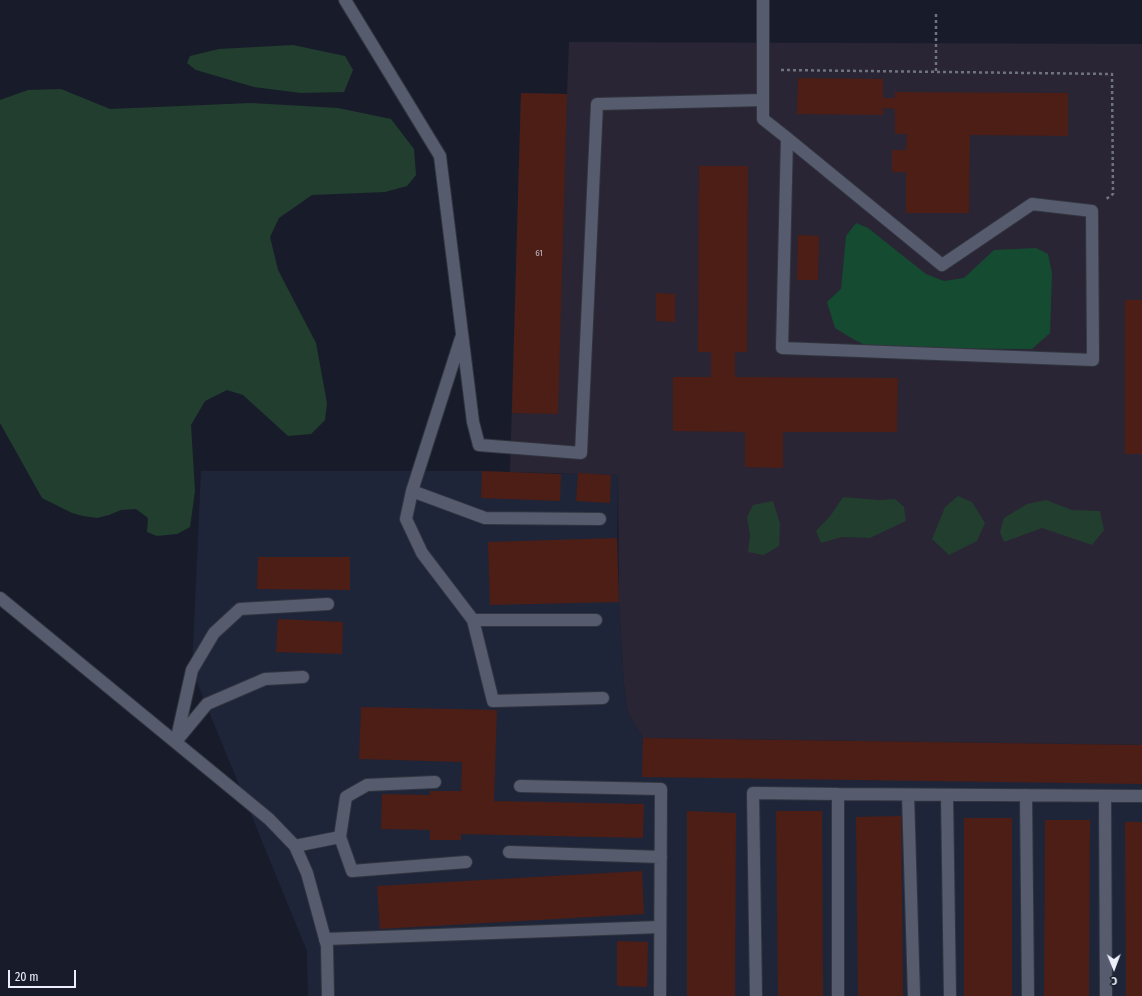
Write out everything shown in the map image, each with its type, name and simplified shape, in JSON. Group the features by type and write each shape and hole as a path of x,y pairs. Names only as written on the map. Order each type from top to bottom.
{"street":[{"path":"345,0 440,156 473,422 479,445 581,453 597,104 763,100"},
{"path":"763,0 763,119 787,138 942,264 1032,204 1092,210 1093,360 782,348 787,138"},
{"path":"462,335 412,491 406,519 422,553 473,620 493,701 602,698"},
{"path":"412,491 484,518 600,519"},
{"path":"0,598 268,819 295,846 307,873 327,946 328,996"},
{"path":"176,742 192,670 214,633 240,609 328,604"},
{"path":"473,620 596,620"},
{"path":"176,742 207,704 264,679 303,677"},
{"path":"435,782 367,785 346,797 340,837 352,870 466,862"},
{"path":"520,786 661,789 660,996"},
{"path":"756,996 753,793 1142,796"},
{"path":"838,794 838,996"},
{"path":"908,795 914,996"},
{"path":"947,795 950,996"},
{"path":"1026,795 1028,996"},
{"path":"1105,796 1106,996"},
{"path":"295,846 340,837"},
{"path":"509,852 661,857"},
{"path":"325,939 660,927"}],"path":[{"path":"936,14 936,72"},
{"path":"763,70 1112,74 1114,194 1092,210"}],"shaded area":[{"path":"569,42 1142,44 1142,745 643,738 628,713 624,685 619,602 618,475 510,472 521,93 567,94"},
{"path":"201,471 482,471 618,475 617,538 624,685 628,713 643,738 1142,745 1142,996 308,996 307,951 192,670"}],"green space":[{"path":"293,45 345,56 353,70 344,92 301,93 254,87 196,70 187,63 190,56 219,49"},
{"path":"61,89 110,109 251,103 338,108 391,119 414,149 416,175 407,186 385,192 312,195 279,218 270,237 278,270 316,343 327,403 325,420 311,434 288,436 243,395 227,390 205,401 191,425 195,491 190,527 177,534 157,536 147,532 148,518 136,509 121,510 97,518 72,513 42,498 0,423 0,100 28,90"},
{"path":"856,223 868,228 926,274 944,281 964,278 994,250 1036,248 1048,254 1052,273 1050,333 1032,349 871,348 853,339 835,328 827,302 841,289 846,236"},
{"path":"958,496 972,502 985,523 977,541 949,555 932,539 945,507"},
{"path":"843,497 879,500 895,499 904,507 906,521 870,538 842,537 821,543 816,531 831,515"},
{"path":"1046,500 1072,510 1100,511 1104,530 1092,545 1042,528 1004,542 1000,532 1004,518 1027,504"},
{"path":"773,501 780,524 779,546 764,555 748,552 750,535 747,517 753,505"}],"building":[{"path":"798,78 883,79 883,98 895,98 895,92 1068,93 1068,136 970,135 969,213 906,213 906,172 892,172 892,150 906,150 907,134 895,134 895,109 883,108 883,115 797,114"},
{"path":"521,93 567,94 558,414 512,413"},
{"path":"699,166 748,166 747,352 735,352 735,377 898,378 897,432 783,432 783,468 745,467 745,432 673,431 673,377 711,377 711,352 698,352"},
{"path":"798,235 819,236 818,280 797,280"},
{"path":"656,293 675,294 675,322 656,321"},
{"path":"1125,300 1142,300 1142,454 1125,454"},
{"path":"482,471 561,474 560,501 481,498"},
{"path":"578,473 611,475 610,503 576,501"},
{"path":"617,538 619,602 490,605 488,542"},
{"path":"258,557 350,557 350,590 257,589"},
{"path":"278,619 343,622 342,654 276,652"},
{"path":"361,707 497,710 494,801 644,804 643,838 461,834 461,840 430,840 430,830 381,829 382,794 430,795 430,791 461,791 462,762 359,759"},
{"path":"643,738 1142,745 1142,784 642,777"},
{"path":"687,811 736,813 735,996 687,996"},
{"path":"776,811 822,811 823,996 778,996"},
{"path":"901,816 903,996 858,996 856,817"},
{"path":"964,818 1012,818 1012,996 964,996"},
{"path":"1045,820 1090,820 1089,996 1044,996"},
{"path":"1125,822 1142,822 1142,996 1126,996"},
{"path":"642,871 644,914 380,929 377,886"},
{"path":"617,941 648,942 647,987 617,986"}]}
